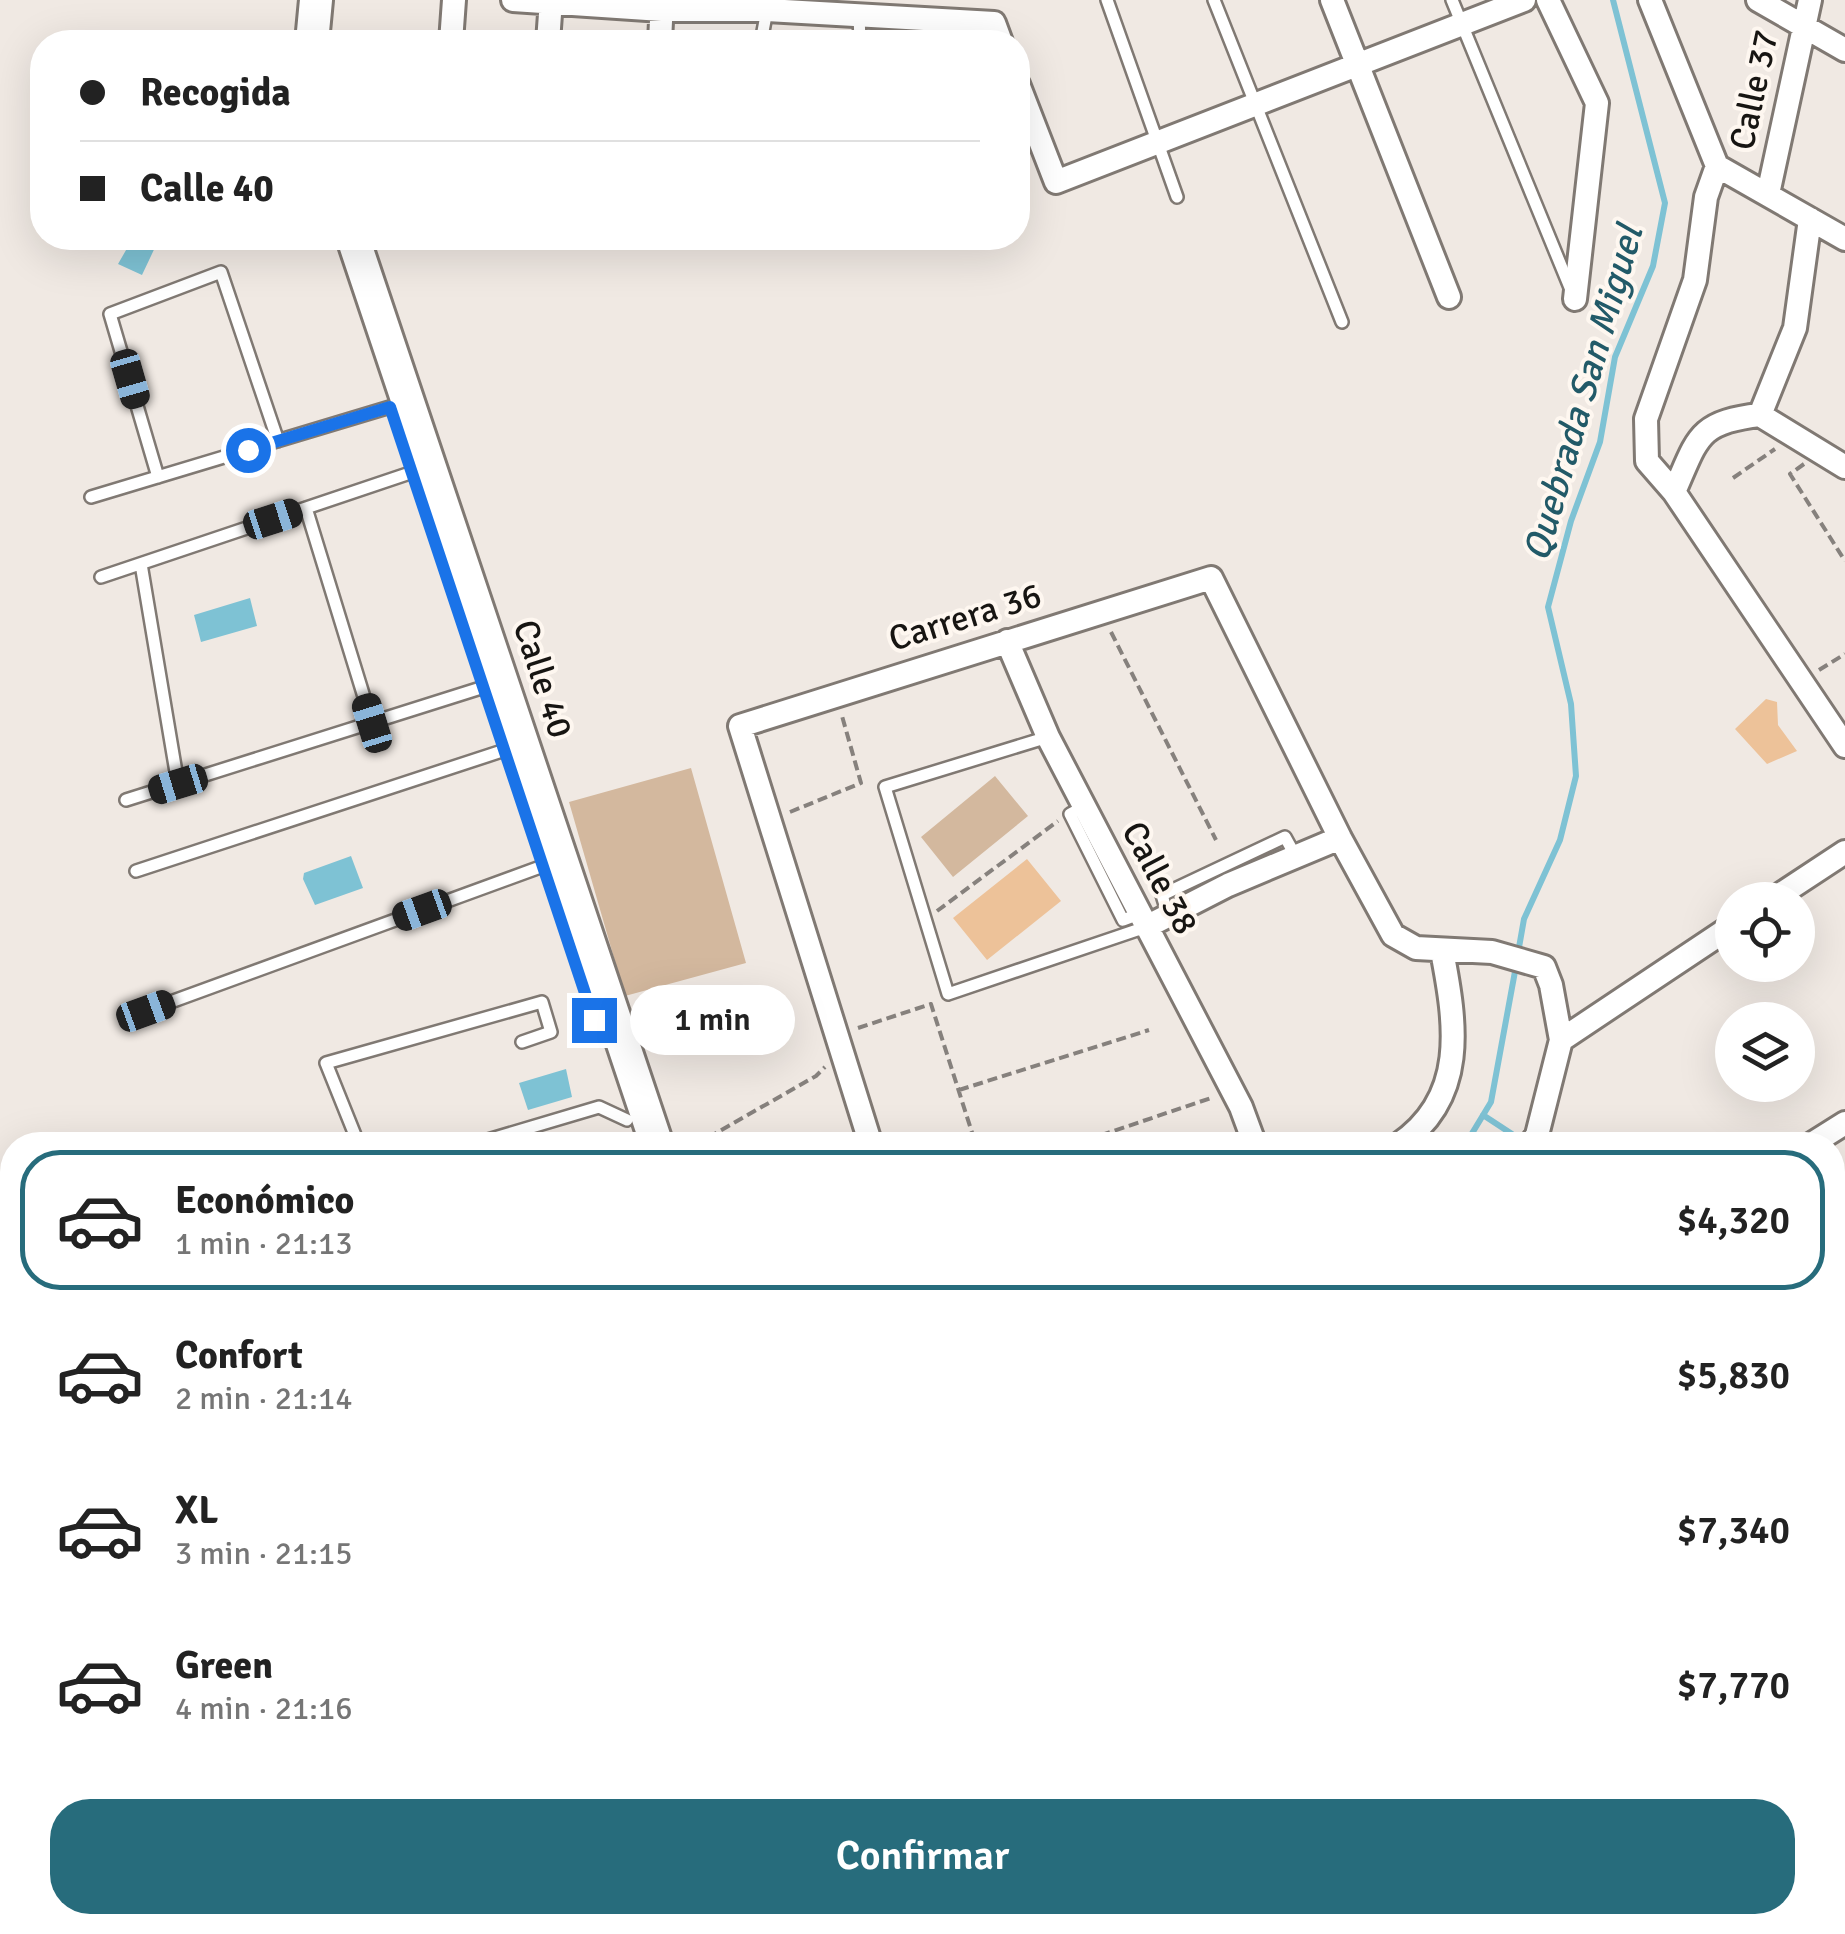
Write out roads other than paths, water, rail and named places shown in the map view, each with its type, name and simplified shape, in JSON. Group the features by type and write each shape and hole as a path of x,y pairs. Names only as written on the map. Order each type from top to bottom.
{"main road":[{"path":"294,30 296,0"},
{"path":"313,30 316,0"},
{"name":"Calle 40","path":"340,250 398,405 493,684 636,1126"},
{"name":"Calle 40","path":"356,250 412,472 493,684"},
{"name":"Calle 40","path":"514,747 543,866 582,951"}],"street":[{"path":"452,30 454,0"},
{"path":"514,0 850,10 994,23 997,30"},
{"path":"1332,0 1449,297"},
{"path":"1030,115 1056,182 1524,0"},
{"path":"1548,0 1597,103 1575,299"},
{"path":"1650,0 1717,166 1845,239"},
{"path":"1758,0 1845,50"},
{"name":"Calle 37","path":"1768,194 1810,0"},
{"path":"549,30 550,1"},
{"path":"661,30 662,5"},
{"path":"1717,166 1706,197 1694,280 1646,419 1646,460 1674,492 1845,746"},
{"path":"1760,415 1795,328 1810,219"},
{"path":"1674,492 1695,444 1724,419 1760,415 1845,467"},
{"name":"Carrera 36","path":"868,1132 845,1040 740,726 1210,578 1340,838"},
{"name":"Calle 38","path":"1007,641 1048,737 1250,1132"},
{"path":"1143,921 1169,917 1228,885 1340,838 1393,935 1416,948 1492,952 1544,968 1562,1040 1535,1132"},
{"path":"1799,882 1845,852"},
{"path":"1562,1040 1715,937"},
{"path":"1417,1132 1445,1097 1453,1046 1442,951"}],"lane":[{"path":"1106,0 1177,198"},
{"path":"1214,0 1342,322"},
{"path":"1452,0 1575,299"},
{"path":"764,30 767,10"},
{"path":"158,477 110,314 222,272 278,441"},
{"path":"91,498 398,405"},
{"path":"101,578 412,472"},
{"path":"306,508 372,723"},
{"path":"142,564 178,784"},
{"path":"126,800 493,684"},
{"path":"1048,737 885,787 948,994 1143,921"},
{"path":"136,871 514,747"},
{"path":"146,1011 543,866"},
{"path":"353,1132 326,1063 542,1002 551,1032 522,1042"},
{"path":"515,1132 599,1107 636,1126"}],"water":[{"path":"126,250 154,250 142,275 118,264"},
{"path":"250,598 257,626 201,642 194,615"},
{"path":"351,856 363,888 315,905 304,873"},
{"path":"566,1069 572,1097 528,1110 519,1083"}],"waterway":[{"name":"Quebrada San Miguel","path":"1518,953 1524,919 1560,840 1576,776 1571,704 1548,607 1571,521 1600,442 1615,357 1653,266 1665,203 1613,0"},
{"name":"Quebrada San Miguel","path":"1473,1132 1491,1102 1516,966"},
{"path":"1483,1115 1509,1132"}]}
